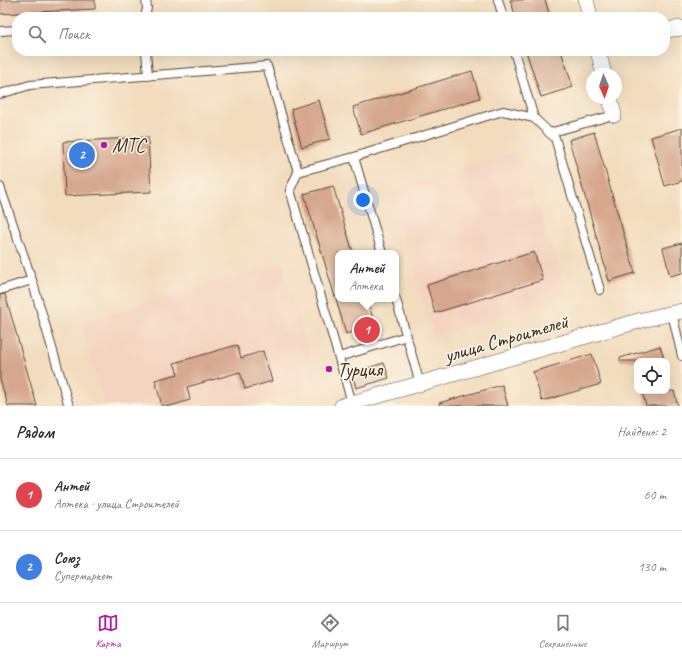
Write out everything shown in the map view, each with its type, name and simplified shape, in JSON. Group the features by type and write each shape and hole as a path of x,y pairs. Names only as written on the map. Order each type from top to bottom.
{"street":[{"path":"586,0 589,12"},
{"path":"670,29 682,28"},
{"path":"599,56 602,68"},
{"path":"611,104 614,115"},
{"name":"улица Строителей","path":"347,404 642,320 677,312"}],"lane":[{"path":"146,0 146,12"},
{"path":"498,0 502,12"},
{"path":"0,31 12,30"},
{"path":"146,56 148,76"},
{"path":"515,56 534,118 555,138 600,290"},
{"path":"0,94 30,85 267,66 298,172 290,190 339,356 347,404"},
{"path":"298,172 354,157 503,111 534,118"},
{"path":"549,133 614,115"},
{"path":"354,157 381,250"},
{"path":"0,187 32,280 69,406"},
{"path":"0,290 32,280"},
{"path":"397,302 420,384"},
{"path":"677,312 682,356"},
{"path":"339,356 407,336"}],"shaded area":[{"path":"518,152 569,295 434,336 388,192"},
{"path":"282,263 320,385 246,406 106,406 79,322"}],"building":[{"path":"0,0 95,0 95,9 12,12 12,13 0,14"},
{"path":"510,0 545,0 549,12 514,12"},
{"path":"528,56 563,56 573,87 541,97"},
{"path":"472,71 480,98 361,134 353,107"},
{"path":"319,100 330,139 302,147 291,109"},
{"path":"682,128 682,181 665,186 651,137"},
{"path":"594,132 635,273 609,281 569,140"},
{"path":"148,137 151,192 65,196 63,142"},
{"path":"333,186 352,250 335,250 335,297 304,194"},
{"path":"682,243 682,273 670,276 663,248"},
{"path":"534,252 543,280 435,313 427,285"},
{"path":"5,294 37,406 8,406 0,379 0,295"},
{"path":"337,302 368,302 375,325 346,334"},
{"path":"237,345 241,358 263,351 272,381 245,389 240,372 187,387 190,400 170,406 162,406 155,380 178,374 174,363"},
{"path":"660,346 664,358 634,358 634,361 620,361 620,358"},
{"path":"592,354 601,384 542,401 533,372"},
{"path":"384,363 389,378 356,388 352,373"},
{"path":"502,385 508,406 440,406 439,403"},
{"path":"670,391 674,391 678,406 646,406 643,394 670,394"}],"place":[{"name":"МТС","path":"104,145"},
{"name":"Союз","path":"82,155"},
{"name":"Антей","path":"367,330"},
{"name":"Турция","path":"329,369"}]}
